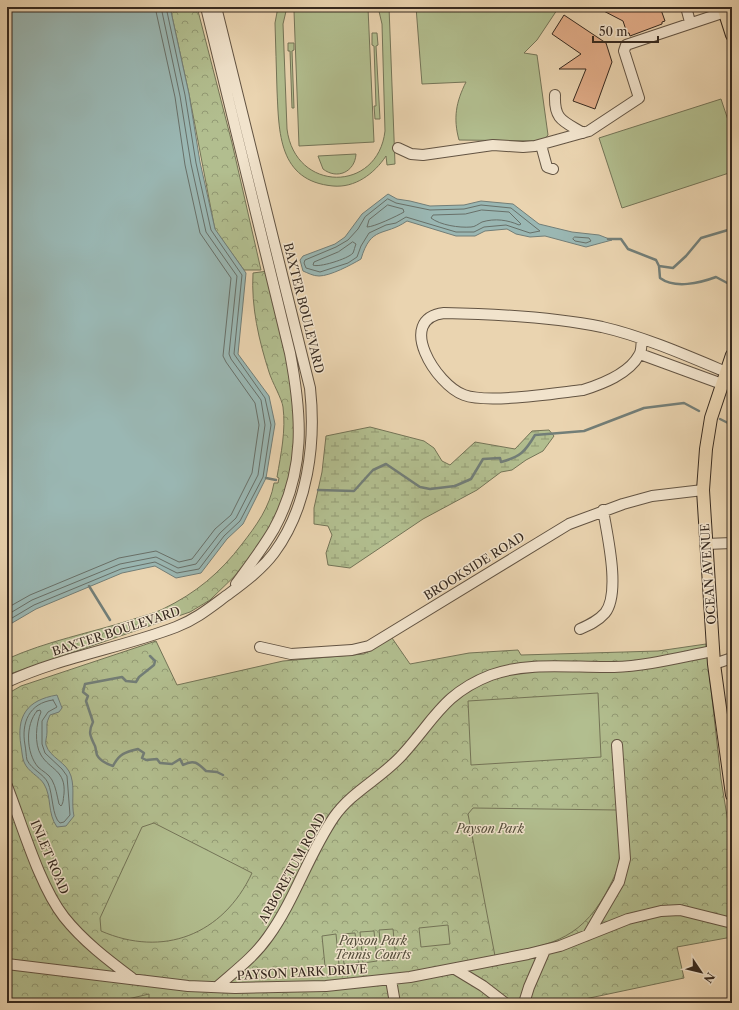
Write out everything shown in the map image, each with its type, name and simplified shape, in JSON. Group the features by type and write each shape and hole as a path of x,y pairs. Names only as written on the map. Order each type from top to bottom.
{"main road":[{"path":"724,9 732,35"},
{"name":"OCEAN AVENUE","path":"732,356 709,426 703,490 714,664 732,795"}],"street":[{"name":"BAXTER BOULEVARD","path":"206,7 290,353 299,404 300,429 295,471 280,514 262,548 228,594"},
{"name":"BAXTER BOULEVARD","path":"7,682 49,666 176,627 202,614 264,565 283,540 298,506 304,484 311,446 313,422 310,388 305,362 216,7"},
{"path":"686,7 690,22"},
{"path":"398,148 411,154 424,155 493,145 523,147 541,144 589,131 639,98 624,51 626,45 724,9"},
{"path":"554,94 554,109 559,116 583,133"},
{"path":"541,144 547,167 553,168"},
{"path":"642,340 640,354 627,368 614,377 583,390 475,398 455,392 440,378 426,353 421,335 422,326 427,318 435,314 463,313 580,324 615,331 642,340 726,372"},
{"path":"640,354 722,384"},
{"name":"BROOKSIDE ROAD","path":"260,647 291,654 352,650 369,646 555,531 603,510 652,496 703,490"},
{"path":"580,629 595,622 606,612 611,597 612,581 603,510"},
{"path":"706,544 732,542"},
{"name":"ARBORETUM ROAD","path":"217,987 250,958 269,937 292,897 326,830 343,805 353,794 402,756 453,695 476,682 507,670 542,667 615,667 713,651"},
{"path":"714,664 732,658"},
{"path":"588,935 619,882 625,859 617,745"},
{"name":"INLET ROAD","path":"7,786 45,883 63,916 98,952 134,979"},
{"name":"PAYSON PARK DRIVE","path":"7,964 188,986 292,988 391,980 455,969 545,950 644,914 670,909 690,912 732,923"},
{"path":"524,1003 529,987 545,950"},
{"path":"455,969 483,986 505,1003"},
{"path":"391,980 395,1003"}],"green space":[{"path":"170,7 197,7 232,143 261,270 244,270 215,230 189,94"},
{"path":"278,7 287,7 283,24 287,129 293,150 305,165 320,174 336,177 353,174 368,166 379,151 385,131 382,24 378,7 389,7 395,164 387,165 386,156 370,174 349,185 341,186 333,186 315,182 301,175 292,165 285,152 279,122 275,23"},
{"path":"416,7 559,7 537,40 524,53 537,55 548,135 543,141 459,140 456,124 456,110 466,82 422,84"},
{"path":"368,8 374,142 299,146 294,11"},
{"path":"372,33 377,33 378,45 376,46 380,119 375,119 374,46 372,45"},
{"path":"288,43 294,43 294,50 292,51 294,108 292,108 290,51 288,51"},
{"path":"721,99 732,132 732,172 622,208 599,138"},
{"path":"356,154 355,160 349,170 339,174 334,174 323,169 318,156"},
{"path":"268,271 294,384 297,452 273,528 245,566 210,600 190,612 7,675 7,659 37,647 116,625 155,612 175,603 197,589 216,573 234,554 257,523 266,508 274,483 278,483 279,478 277,477 283,442 284,424 283,407 270,376 259,336 253,298 253,273"},
{"path":"370,427 424,441 434,448 442,461 450,465 475,442 515,449 532,431 549,430 554,436 543,451 526,460 512,470 501,472 477,490 423,519 350,568 328,565 326,553 332,535 328,526 314,524 314,508 322,472 326,436"},
{"name":"Payson Park","path":"392,638 410,664 469,653 518,650 521,655 658,651 706,644 721,779 732,847 732,937 677,947 684,978 566,1003 7,1003 7,694 21,686 156,641 177,685 283,661 364,654"},
{"path":"598,693 601,757 471,765 468,701"},
{"path":"473,808 617,810 620,850 618,866 614,878 606,893 595,910 584,922 572,932 559,939 530,949 495,956 468,814"},
{"path":"154,823 252,873 240,894 225,912 208,926 189,935 168,941 147,942 124,939 101,931 100,918 142,827"},
{"path":"448,925 450,944 421,947 419,928"},
{"path":"393,929 396,960 382,961 379,930"},
{"name":"Payson Park Tennis Courts","path":"374,931 377,961 363,963 360,932"},
{"path":"355,933 359,963 344,964 341,934"},
{"path":"336,934 339,965 325,966 322,936"},
{"path":"149,994 149,1003 111,1003"}],"water":[{"path":"7,7 170,7 189,94 200,162 215,229 246,273 238,354 269,396 275,424 266,478 243,524 227,539 201,573 176,578 155,566 122,573 36,609 7,626"},
{"path":"388,194 397,199 430,206 464,205 481,201 513,204 539,224 572,232 599,235 612,240 586,247 545,236 530,237 516,234 507,229 485,231 475,236 456,236 407,221 399,226 374,236 365,248 361,259 346,267 324,276 313,275 303,271 300,260 303,256 335,244 345,237 362,214"},
{"path":"57,695 62,708 59,712 50,715 47,724 46,745 51,753 66,767 71,776 73,786 74,816 66,826 57,827 52,816 48,794 44,784 28,769 24,762 22,756 20,726 22,718 31,705 47,697"}],"building":[{"path":"596,7 660,7 665,21 662,22 662,24 630,36 629,33 627,33 623,21"},
{"path":"564,15 606,43 612,62 595,109 573,101 586,69 559,69 581,54 552,34"}],"waterway":[{"path":"659,266 673,268 686,256 701,238 728,230 732,225"},
{"path":"608,239 621,239 628,249 656,260 659,266 660,278 666,281 688,284 716,277 731,285"},
{"path":"318,490 354,491 373,470 386,464 420,487 430,489 455,486 471,479 483,459 500,458 501,462 517,456 525,450 535,435 584,431 644,408 684,403 699,411"},
{"path":"720,419 732,425"},
{"path":"266,478 276,480"},
{"path":"89,586 110,620"},
{"path":"150,656 155,661 154,665 139,677 136,682 126,681 122,677 85,684 83,692 88,696 86,701 93,722 90,729 90,734 98,757 102,761 113,766 123,754 138,749 144,753 142,758 146,760 157,759 160,763 172,764 180,759 183,765 193,762 201,766 206,771 217,772 223,775"}]}
